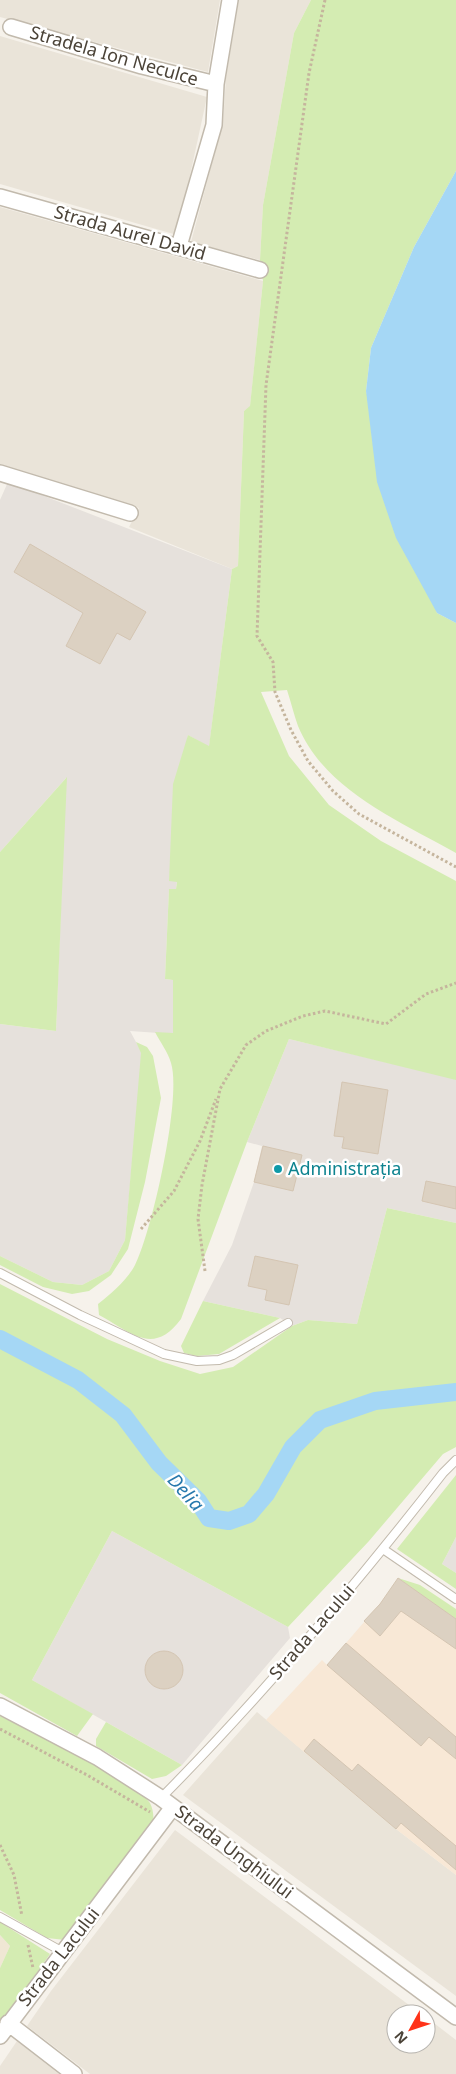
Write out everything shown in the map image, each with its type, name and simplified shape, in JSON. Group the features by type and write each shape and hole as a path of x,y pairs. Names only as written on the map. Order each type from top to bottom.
{"street":[{"path":"179,246 214,125 216,84 230,0"},
{"name":"Stradela Ion Neculce","path":"11,27 142,66 216,84"},
{"name":"Strada Aurel David","path":"0,196 260,270"},
{"path":"0,472 130,513"},
{"name":"Strada Unghiului","path":"0,1706 97,1757 167,1803 456,2017"},
{"name":"Strada Lacului","path":"4,2029 164,1820 167,1803"},
{"path":"4,2029 74,2074"}],"lane":[{"path":"0,1273 80,1315 164,1354 197,1361 219,1360 233,1355 288,1323"},
{"name":"Strada Lacului","path":"167,1803 207,1752 329,1614 443,1473 456,1460"},
{"path":"383,1549 456,1599"},
{"path":"0,1916 63,1952"}],"path":[{"path":"325,0 309,74 266,385 257,636 273,662 276,692 291,730 308,761 332,791 359,814 456,867"},
{"path":"141,1229 174,1191 200,1141 220,1089 246,1045 266,1031 303,1016 326,1011 386,1024 426,994 456,984"},
{"path":"205,1272 198,1219 202,1185 220,1089"},
{"path":"0,1729 87,1774 164,1820"}],"shaded area":[{"path":"0,0 220,0 208,72 0,17"},
{"path":"239,0 311,0 294,33 263,205 260,260 191,242 223,122 226,78"},
{"path":"0,36 207,97 177,235 0,184"},
{"path":"0,207 263,281 250,407 244,411 238,566 232,569 129,527 139,508 0,468"},
{"path":"8,482 232,569 209,747 188,735 169,880 177,881 176,889 169,889 165,979 173,980 173,1034 130,1031 142,1053 125,1240 109,1271 82,1285 53,1282 0,1256 0,1024 56,1031 66,778 0,852 0,500"},
{"path":"289,1039 456,1079 456,1223 387,1208 357,1324 308,1320 292,1326 280,1318 203,1301 232,1245 254,1182 262,1146 247,1142"},
{"path":"112,1531 288,1627 290,1638 182,1765 32,1680"},
{"path":"456,1537 456,1573 442,1564"},
{"path":"398,1578 456,1619 456,1875 396,1829 266,1720 322,1660 327,1665 384,1599"},
{"path":"257,1712 396,1829 456,1875 456,1996 183,1795"},
{"path":"175,1830 408,2004 386,2004 386,2054 436,2054 436,2025 456,2040 456,2074 90,2074 27,2026 51,1991"},
{"path":"0,1935 10,1946 0,1968"},
{"path":"17,2041 59,2074 0,2074 0,2066"}],"green space":[{"path":"311,0 456,0 456,171 414,247 371,348 366,391 437,613 456,623 456,853 389,816 345,786 326,769 310,749 298,726 287,690 261,692 289,756 329,805 381,841 456,881 456,1080 289,1039 247,1142 181,1319 161,1337 142,1338 99,1315 98,1304 123,1281 135,1265 142,1248 157,1196 169,1133 173,1080 171,1063 155,1032 173,1033 173,980 165,979 169,889 176,889 177,882 169,881 173,784 188,735 209,746 232,569 238,566 244,411 250,406 263,281 260,260 263,205 294,33"},
{"path":"67,777 56,1031 0,1024 0,852"},
{"path":"136,1042 147,1047 153,1056 161,1098 145,1182 128,1249 111,1275 89,1291 72,1294 43,1287 0,1265 0,1256 53,1282 82,1285 109,1271 125,1240 141,1053"},
{"path":"387,1208 456,1223 456,1447 443,1454 369,1541 288,1627 112,1531 32,1680 93,1714 77,1736 0,1693 0,1284 107,1339 160,1361 200,1374 233,1367 292,1326 308,1320 357,1324"},
{"path":"203,1301 280,1318 219,1354 197,1356 184,1353 181,1346"},
{"path":"456,1475 456,1537 442,1564 456,1573 456,1589 397,1549"},
{"path":"398,1578 420,1585 456,1609 456,1619"},
{"path":"0,1716 104,1769 140,1794 150,1803 152,1808 153,1822 65,1940 47,1938 0,1910"},
{"path":"106,1722 182,1765 166,1776 152,1779 96,1746 96,1739"},
{"path":"0,1922 50,1954 0,2025 0,1968 10,1946 0,1935"}],"water":[{"path":"456,171 456,623 437,613 396,538 377,482 366,391 371,348 414,247"}],"building":[{"path":"30,544 146,612 130,640 117,633 100,664 66,646 83,613 14,572"},
{"path":"342,1082 388,1090 378,1154 342,1148 344,1137 334,1136"},
{"name":"Administrația","path":"263,1146 302,1155 293,1191 254,1182"},
{"path":"426,1181 456,1187 456,1209 422,1201"},
{"path":"255,1256 298,1265 289,1305 265,1300 267,1290 248,1286"},
{"path":"398,1578 456,1619 456,1649 401,1611 380,1636 364,1621 380,1604"},
{"path":"346,1643 456,1737 456,1759 429,1737 421,1746 327,1665"},
{"path":"164,1651 178,1656 183,1670 178,1684 164,1689 150,1684 145,1670 150,1656"},
{"path":"314,1739 352,1771 358,1764 456,1846 456,1870 401,1823 396,1829 304,1751"}],"waterway":[{"name":"Delia","path":"0,1339 78,1380 123,1415 159,1463 198,1501 209,1518 229,1521 249,1514 266,1494 293,1447 320,1420 375,1401 456,1392"}],"place":[{"name":"Administrația","path":"278,1169"}]}
